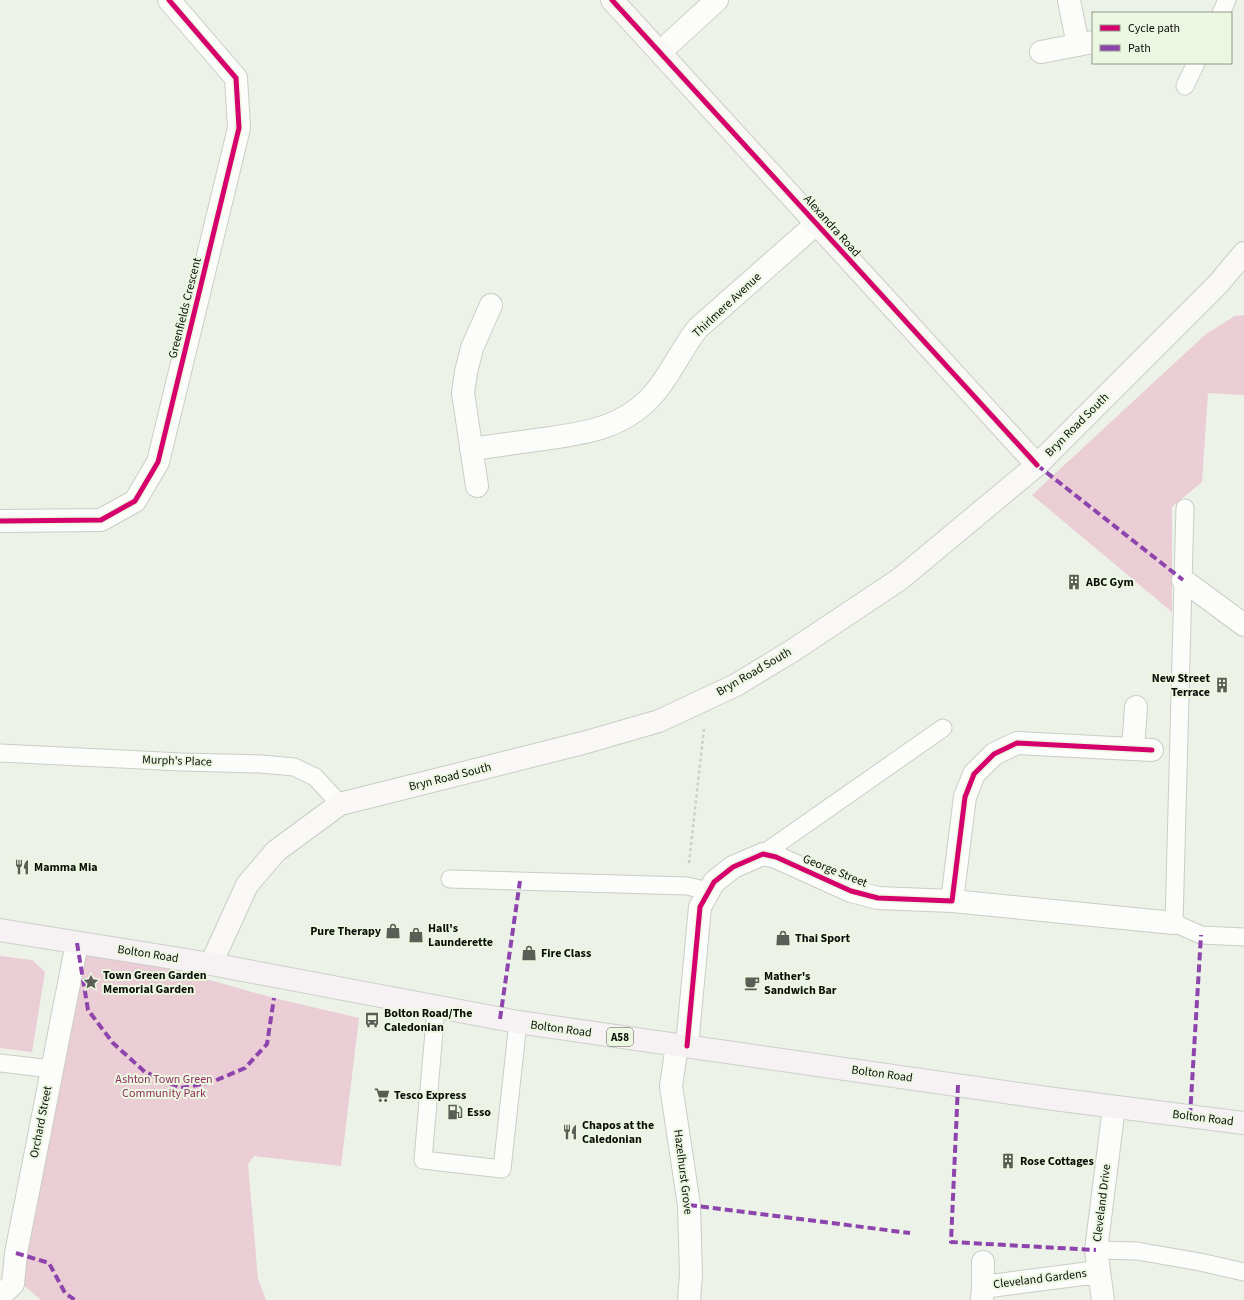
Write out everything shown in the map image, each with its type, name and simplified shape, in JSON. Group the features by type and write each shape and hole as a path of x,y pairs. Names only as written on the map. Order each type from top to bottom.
{"main road":[{"name":"Alexandra Road","path":"612,0 1037,465"},
{"name":"Bryn Road South","path":"211,964 247,885 276,851 340,804 583,743 659,721 736,685 792,651 900,579 1037,465 1219,283 1244,253"},
{"path":"1219,283 1244,280"},
{"name":"Bolton Road","path":"0,930 211,964 436,1008 518,1022 1114,1107 1244,1123"}],"street":[{"name":"Greenfields Crescent","path":"0,521 100,520 135,501 158,462 239,128 236,78 169,0"},
{"path":"660,52 717,0"},
{"path":"1041,52 1086,43 1069,0"},
{"name":"Thirlmere Avenue","path":"471,450 594,431 624,419 645,403 662,385 698,328 816,224"},
{"path":"477,486 463,393 472,348 491,306"},
{"path":"1183,580 1244,625"},
{"path":"952,901 965,797 974,774 994,754 1017,742 1142,749 1136,707"},
{"path":"682,1046 700,907 714,882 733,867 763,854"},
{"name":"George Street","path":"763,854 776,857 851,891 878,898 952,901 1174,923"},
{"name":"Orchard Street","path":"0,1296 13,1284 16,1253 76,943"},
{"name":"Hazelhurst Grove","path":"682,1046 671,1086 689,1205 691,1275 689,1300"},
{"name":"Cleveland Drive","path":"1103,1300 1096,1250 1114,1107"},
{"name":"Cleveland Gardens","path":"983,1262 982,1293 1098,1272"}],"lane":[{"path":"1222,12 1228,0"},
{"path":"1185,86 1196,64"},
{"path":"1185,508 1174,923 1201,935 1244,937"},
{"path":"763,854 943,728"},
{"name":"Murph's Place","path":"0,753 181,762 261,764 294,767 315,777 340,804"},
{"path":"450,879 687,886 709,891"},
{"path":"436,1008 423,1160 502,1169 518,1022"},
{"path":"0,1063 51,1069"},
{"path":"1096,1250 1137,1251 1200,1262 1244,1272"}],"path":[{"path":"687,886 707,698"}],"green space":[{"path":"1244,315 1244,395 1208,393 1202,482 1172,507 1172,612 1032,495 1206,334 1235,316"},
{"name":"Ashton Town Green Community Park","path":"77,943 274,998 359,1018 341,1166 254,1156 248,1164 258,1279 266,1300 41,1300 21,1283"},
{"path":"0,956 32,960 45,972 32,1052 0,1048"}],"marked path":[{"path":"1037,465 1183,580"},
{"path":"500,1019 520,881"},
{"path":"1190,1116 1201,935"},
{"path":"77,943 88,1010 113,1043 145,1072 181,1088 212,1082 245,1068 267,1044 274,998"},
{"path":"958,1085 951,1242 1096,1250"},
{"path":"689,1205 910,1233"},
{"path":"16,1253 49,1263 65,1293 75,1300"}],"cycle path":[{"path":"0,521 101,520 135,501 158,462 239,128 236,78 169,0"},
{"path":"612,0 1037,465"},
{"path":"687,1046 700,907 714,882 733,867 763,854 776,857 851,891 878,898 952,901 965,797 974,774 994,754 1017,743 1152,750"}],"place":[{"name":"ABC Gym","path":"1074,582"},
{"name":"New Street Terrace","path":"1222,685"},
{"name":"Mamma Mia","path":"22,867"},
{"name":"Pure Therapy","path":"393,931"},
{"name":"Hall's Launderette","path":"416,935"},
{"name":"Thai Sport","path":"783,938"},
{"name":"Fire Class","path":"529,953"},
{"name":"Town Green Garden Memorial Garden","path":"91,982"},
{"name":"Mather's Sandwich Bar","path":"752,983"},
{"name":"Bolton Road/The Caledonian","path":"372,1020"},
{"name":"Tesco Express","path":"382,1095"},
{"name":"Esso","path":"455,1112"},
{"name":"Chapos at the Caledonian","path":"570,1132"},
{"name":"Rose Cottages","path":"1008,1161"}]}
